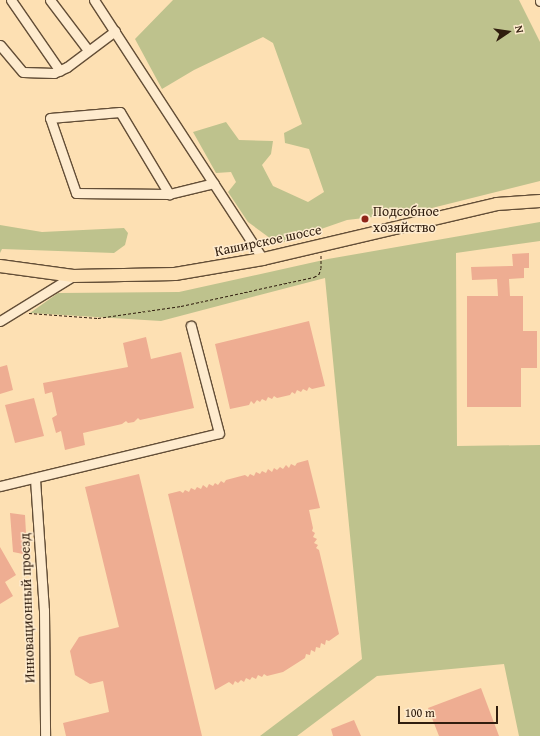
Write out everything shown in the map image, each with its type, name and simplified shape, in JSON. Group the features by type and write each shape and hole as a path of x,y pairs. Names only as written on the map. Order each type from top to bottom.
{"main road":[{"name":"Каширское шоссе","path":"0,266 73,276 175,274 264,259 321,244 497,204 540,201"}],"street":[{"path":"11,0 60,71"},
{"path":"50,0 88,50"},
{"path":"94,0 264,259"},
{"path":"0,45 23,72 60,71 115,31"},
{"path":"169,194 120,112 50,118 76,193 169,194 214,183"},
{"path":"0,321 73,276"},
{"path":"0,486 35,480 219,433 191,326"},
{"name":"Инновационный проезд","path":"35,480 44,610 45,736"}],"path":[{"path":"15,312 98,318 151,312 305,279 319,274 321,244"}],"green space":[{"path":"173,0 519,0 540,42 540,181 416,212 347,220 278,244 248,222 228,192 236,182 231,172 216,173 193,132 226,122 239,140 273,141 271,154 262,165 273,186 308,202 324,192 309,149 285,143 284,133 302,124 273,43 263,37 194,70 162,89 135,39"},
{"path":"540,222 540,241 456,253 457,446 540,445 540,736 519,736 504,664 377,676 297,736 260,736 362,659 325,278 161,321 30,313 58,293 179,292 328,259"},
{"path":"0,225 42,232 124,228 128,233 125,245 114,253 2,249 0,253"}],"building":[{"path":"529,253 529,268 524,268 524,278 509,279 510,296 523,296 523,331 537,331 537,368 521,368 521,407 467,407 467,296 498,296 497,279 472,280 471,267 513,266 512,254"},
{"path":"309,321 325,386 312,389 309,387 307,391 303,389 301,392 297,390 295,394 292,392 290,395 277,398 274,396 272,399 268,397 266,401 262,399 260,402 257,400 254,404 251,401 249,405 230,409 215,344"},
{"path":"146,337 151,359 181,352 194,408 140,420 138,418 134,422 128,423 126,421 122,424 83,433 85,445 65,450 61,431 56,433 52,418 57,415 52,392 45,394 43,383 128,367 123,343"},
{"path":"7,365 13,390 0,394 0,367"},
{"path":"34,398 44,436 15,443 5,405"},
{"path":"308,460 320,508 309,510 313,528 312,531 315,533 313,537 317,539 314,543 318,545 316,548 319,550 339,634 329,641 326,640 325,645 321,643 320,648 316,647 315,652 311,650 310,655 306,654 305,658 283,672 267,676 264,674 262,677 258,675 256,679 252,677 250,680 246,678 244,682 241,680 238,683 235,681 233,685 229,682 215,690 168,494 180,491 183,493 185,490 189,492 191,488 195,490 197,487 201,489 203,485 207,488 209,484 213,486 215,483 218,485 221,481 224,483 226,480 245,475 248,477 250,474 254,476 256,472 260,474 262,471 266,473 268,469 272,472 274,468 277,470 280,467 283,469 286,465 289,468 291,464 295,466 297,463"},
{"path":"139,474 202,736 66,736 63,723 109,712 103,681 90,684 75,675 70,651 79,637 119,627 85,487"},
{"path":"10,513 25,515 27,552 23,552 23,554 13,552"},
{"path":"0,547 16,575 5,582 13,596 0,604"},
{"path":"481,688 499,736 439,736 428,708"},
{"path":"354,720 361,736 333,736 331,729"}],"place":[{"name":"Подсобное хозяйство","path":"365,219"}]}
